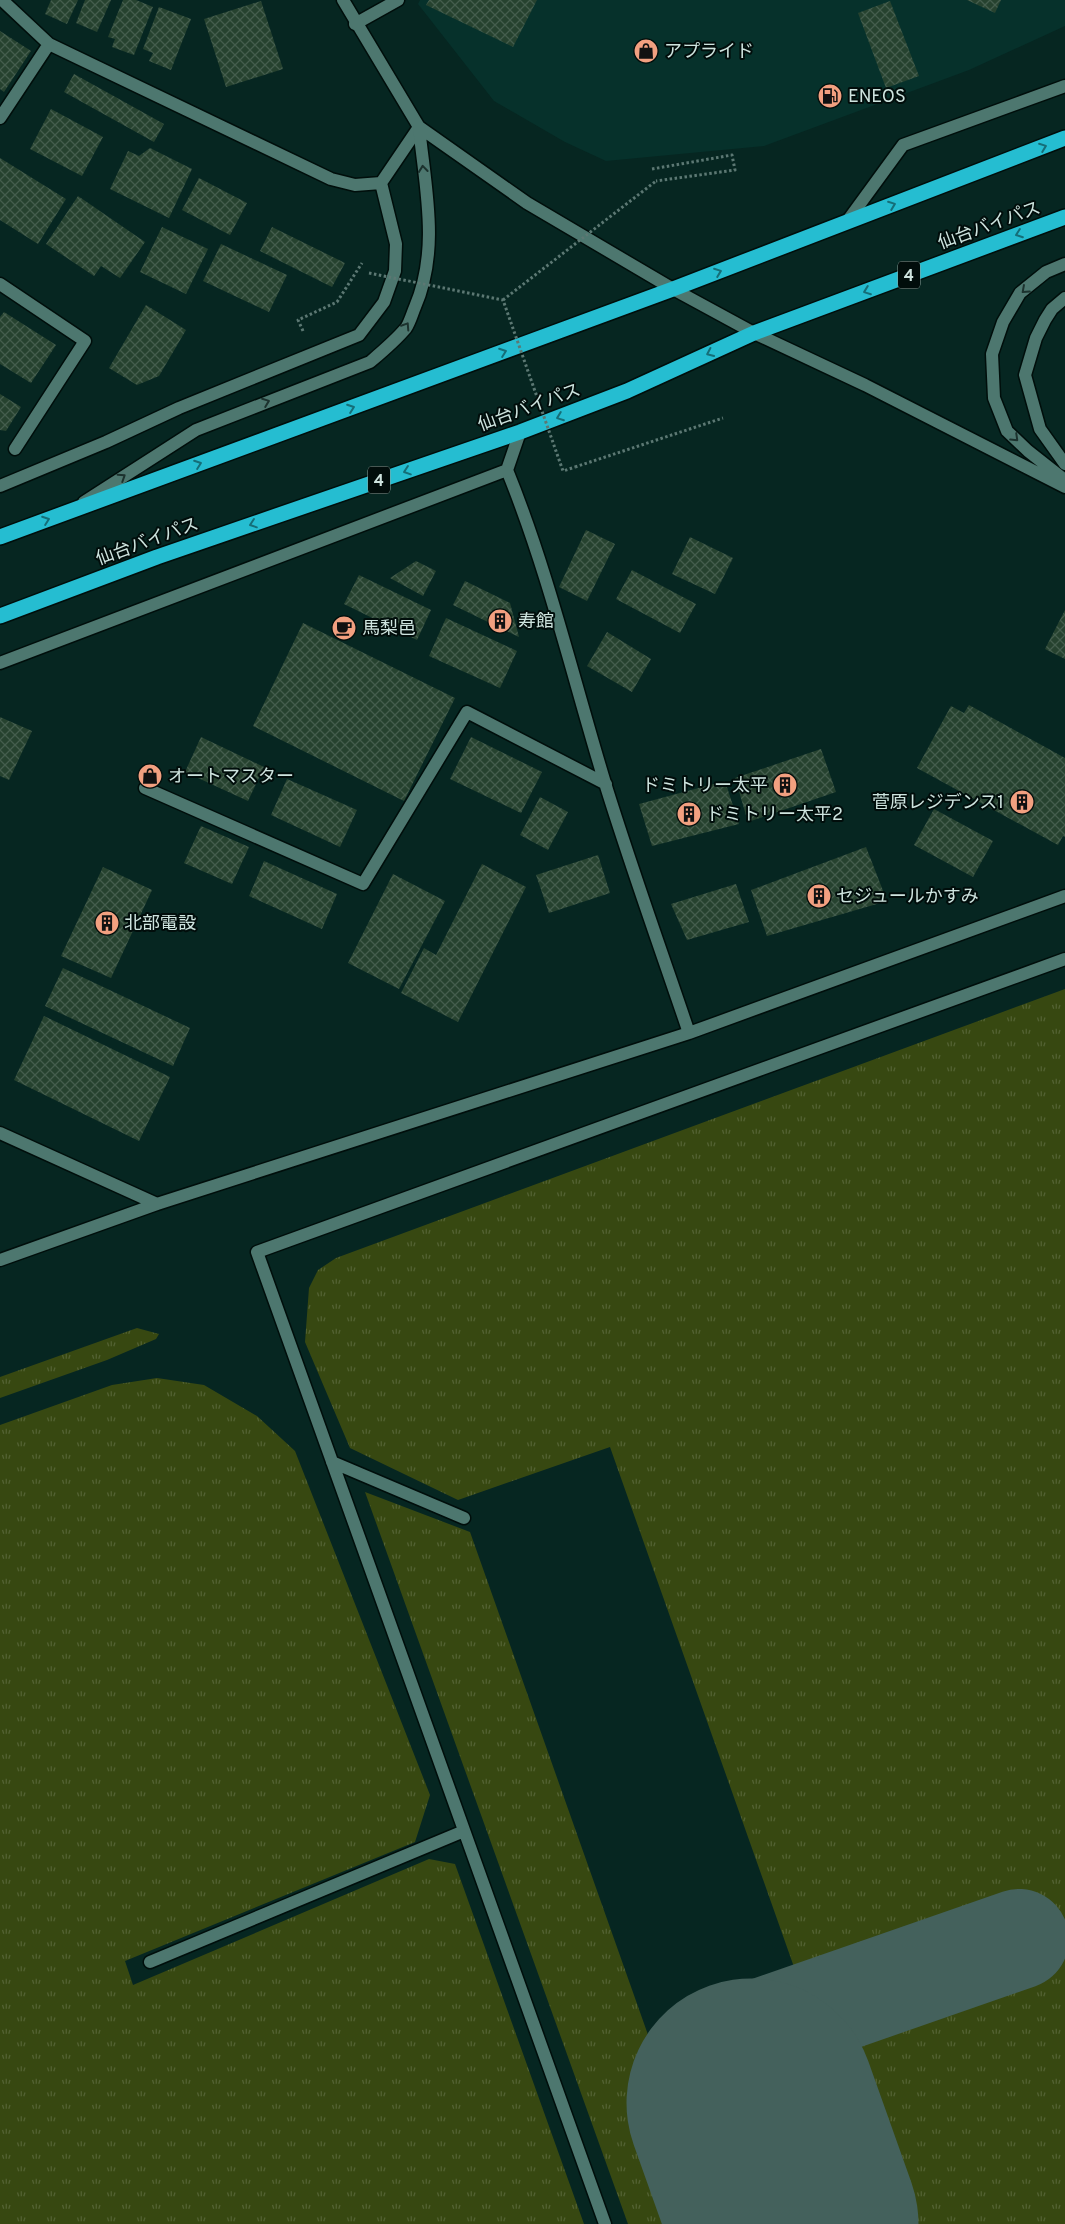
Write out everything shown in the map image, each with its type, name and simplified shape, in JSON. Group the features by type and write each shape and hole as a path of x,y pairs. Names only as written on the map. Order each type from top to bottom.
{"highway":[{"path":"0,537 673,289 1065,138"},
{"name":"仙台バイパス","path":"0,616 157,557 520,432 627,391 754,333 1065,217"}],"street":[{"path":"2,0 49,44 331,179 355,185 381,183"},
{"path":"343,0 355,24 418,127 527,203 673,289 754,333 865,385 1065,487"},
{"path":"355,24 398,0"},
{"path":"0,118 49,44"},
{"path":"846,223 903,145 1065,86"},
{"path":"0,486 106,442 179,408 359,335 384,302 395,271 396,244 381,183 418,127"},
{"path":"67,513 196,430 370,362 391,345 407,326 422,290 428,260 430,222 418,127"},
{"path":"1065,264 1046,272 1020,293 1003,322 992,354 994,398 1007,431 1028,451 1065,480"},
{"path":"0,284 85,341 15,450"},
{"path":"1065,298 1052,309 1045,320 1036,338 1025,375 1040,429 1065,464"},
{"path":"520,432 507,470 523,510 546,581 606,784 689,1033"},
{"path":"0,663 507,470"},
{"path":"145,788 363,884 467,712 606,784"},
{"path":"0,1260 157,1204 689,1033 1065,896"},
{"path":"605,2224 257,1252 1065,959"},
{"path":"0,1133 157,1204"},
{"path":"332,1462 464,1518"},
{"path":"150,1962 464,1831"}],"path":[{"path":"369,273 503,300 656,181 735,170 732,156 652,168"},
{"path":"312,329 304,333 298,320 337,302 362,263"},
{"path":"503,300 563,470 723,418"}],"shaded area":[{"path":"420,0 1000,0 994,13 1001,0 1065,0 1065,26 969,70 764,146 606,161 565,142 494,101 418,4"}],"green space":[{"path":"1065,989 1065,2224 886,2224 819,2037 832,2013 1032,1952 1021,1923 814,1990 800,1984 610,1447 458,1500 350,1448 305,1342 309,1288 318,1270 336,1258"},
{"path":"137,1328 159,1334 156,1339 107,1360 0,1398 0,1377"},
{"path":"157,1378 204,1385 257,1416 295,1451 430,1795 415,1842 125,1961 133,1985 429,1859 455,1864 584,2224 0,2224 0,1425 112,1385"},
{"path":"365,1492 470,1532 715,2224 628,2224"}],"building":[{"path":"51,0 78,0 67,24 45,14"},
{"path":"85,0 111,0 97,32 76,23"},
{"path":"123,0 136,0 153,7 134,55 112,47 115,39 108,37"},
{"path":"429,0 537,0 513,47 426,5"},
{"path":"967,0 1001,0 995,13"},
{"path":"261,1 283,69 226,87 204,19"},
{"path":"890,1 919,76 886,88 858,13"},
{"path":"159,7 191,19 171,70 149,61 153,53 143,49"},
{"path":"0,31 31,51 4,92 0,89"},
{"path":"74,74 164,124 154,142 64,92"},
{"path":"51,109 103,137 82,176 30,149"},
{"path":"150,148 192,169 169,218 110,189 128,151 139,156"},
{"path":"0,158 66,199 38,244 0,220"},
{"path":"199,178 247,203 230,235 182,210"},
{"path":"78,196 145,242 120,278 101,266 94,276 46,244"},
{"path":"162,227 208,249 186,294 140,272"},
{"path":"272,227 345,263 332,287 260,251"},
{"path":"221,244 287,275 269,312 203,281"},
{"path":"146,305 186,330 159,376 137,385 109,368"},
{"path":"4,312 56,345 31,383 0,364 0,317"},
{"path":"0,394 21,407 6,431 0,430"},
{"path":"586,530 615,544 587,601 559,587"},
{"path":"690,537 733,558 715,594 672,574"},
{"path":"416,561 436,571 423,596 390,578"},
{"path":"632,570 696,604 680,633 616,599"},
{"path":"359,575 431,610 417,640 344,604"},
{"name":"寿館","path":"465,581 510,603 519,637 453,605"},
{"path":"1065,610 1065,659 1045,649"},
{"path":"446,618 517,651 500,688 429,656"},
{"path":"303,623 455,698 404,801 253,726"},
{"path":"607,632 651,659 632,692 587,666"},
{"name":"菅原レジデンス1","path":"969,705 1065,758 1065,837 1063,836 1058,845 917,768 951,706 964,713"},
{"path":"0,717 32,731 9,780 0,776"},
{"path":"201,737 264,767 248,801 185,772"},
{"path":"471,737 542,772 521,813 450,779"},
{"name":"ドミトリー太平","path":"821,749 836,792 748,822 735,778"},
{"path":"287,779 357,810 340,847 271,815"},
{"name":"ドミトリー太平2","path":"725,781 739,824 652,846 639,804"},
{"path":"540,797 568,812 548,850 520,835"},
{"path":"934,809 993,841 973,877 914,845"},
{"path":"201,826 249,847 232,884 184,863"},
{"name":"セジュールかすみ","path":"866,847 887,901 767,936 751,890"},
{"path":"598,855 610,893 549,913 536,875"},
{"path":"264,861 337,894 322,929 249,896"},
{"path":"482,864 526,887 458,1022 401,993 424,948 436,955"},
{"name":"北部電設","path":"103,867 152,890 111,978 61,956"},
{"path":"393,874 445,901 399,989 348,963"},
{"path":"736,884 749,922 687,940 671,904"},
{"path":"63,968 190,1028 173,1066 45,1006"},
{"path":"44,1016 170,1077 139,1141 14,1080"}],"taxiway":[{"path":"729,2040 1019,1939"}],"runway":[{"path":"751,2103 794,2224"}],"place":[{"name":"アプライド","path":"646,51"},
{"name":"ENEOS","path":"830,96"},
{"name":"寿館","path":"500,621"},
{"name":"馬梨邑","path":"344,628"},
{"name":"オートマスター","path":"150,776"},
{"name":"ドミトリー太平","path":"785,785"},
{"name":"菅原レジデンス1","path":"1022,802"},
{"name":"ドミトリー太平2","path":"689,814"},
{"name":"セジュールかすみ","path":"819,896"},
{"name":"北部電設","path":"107,923"}]}
